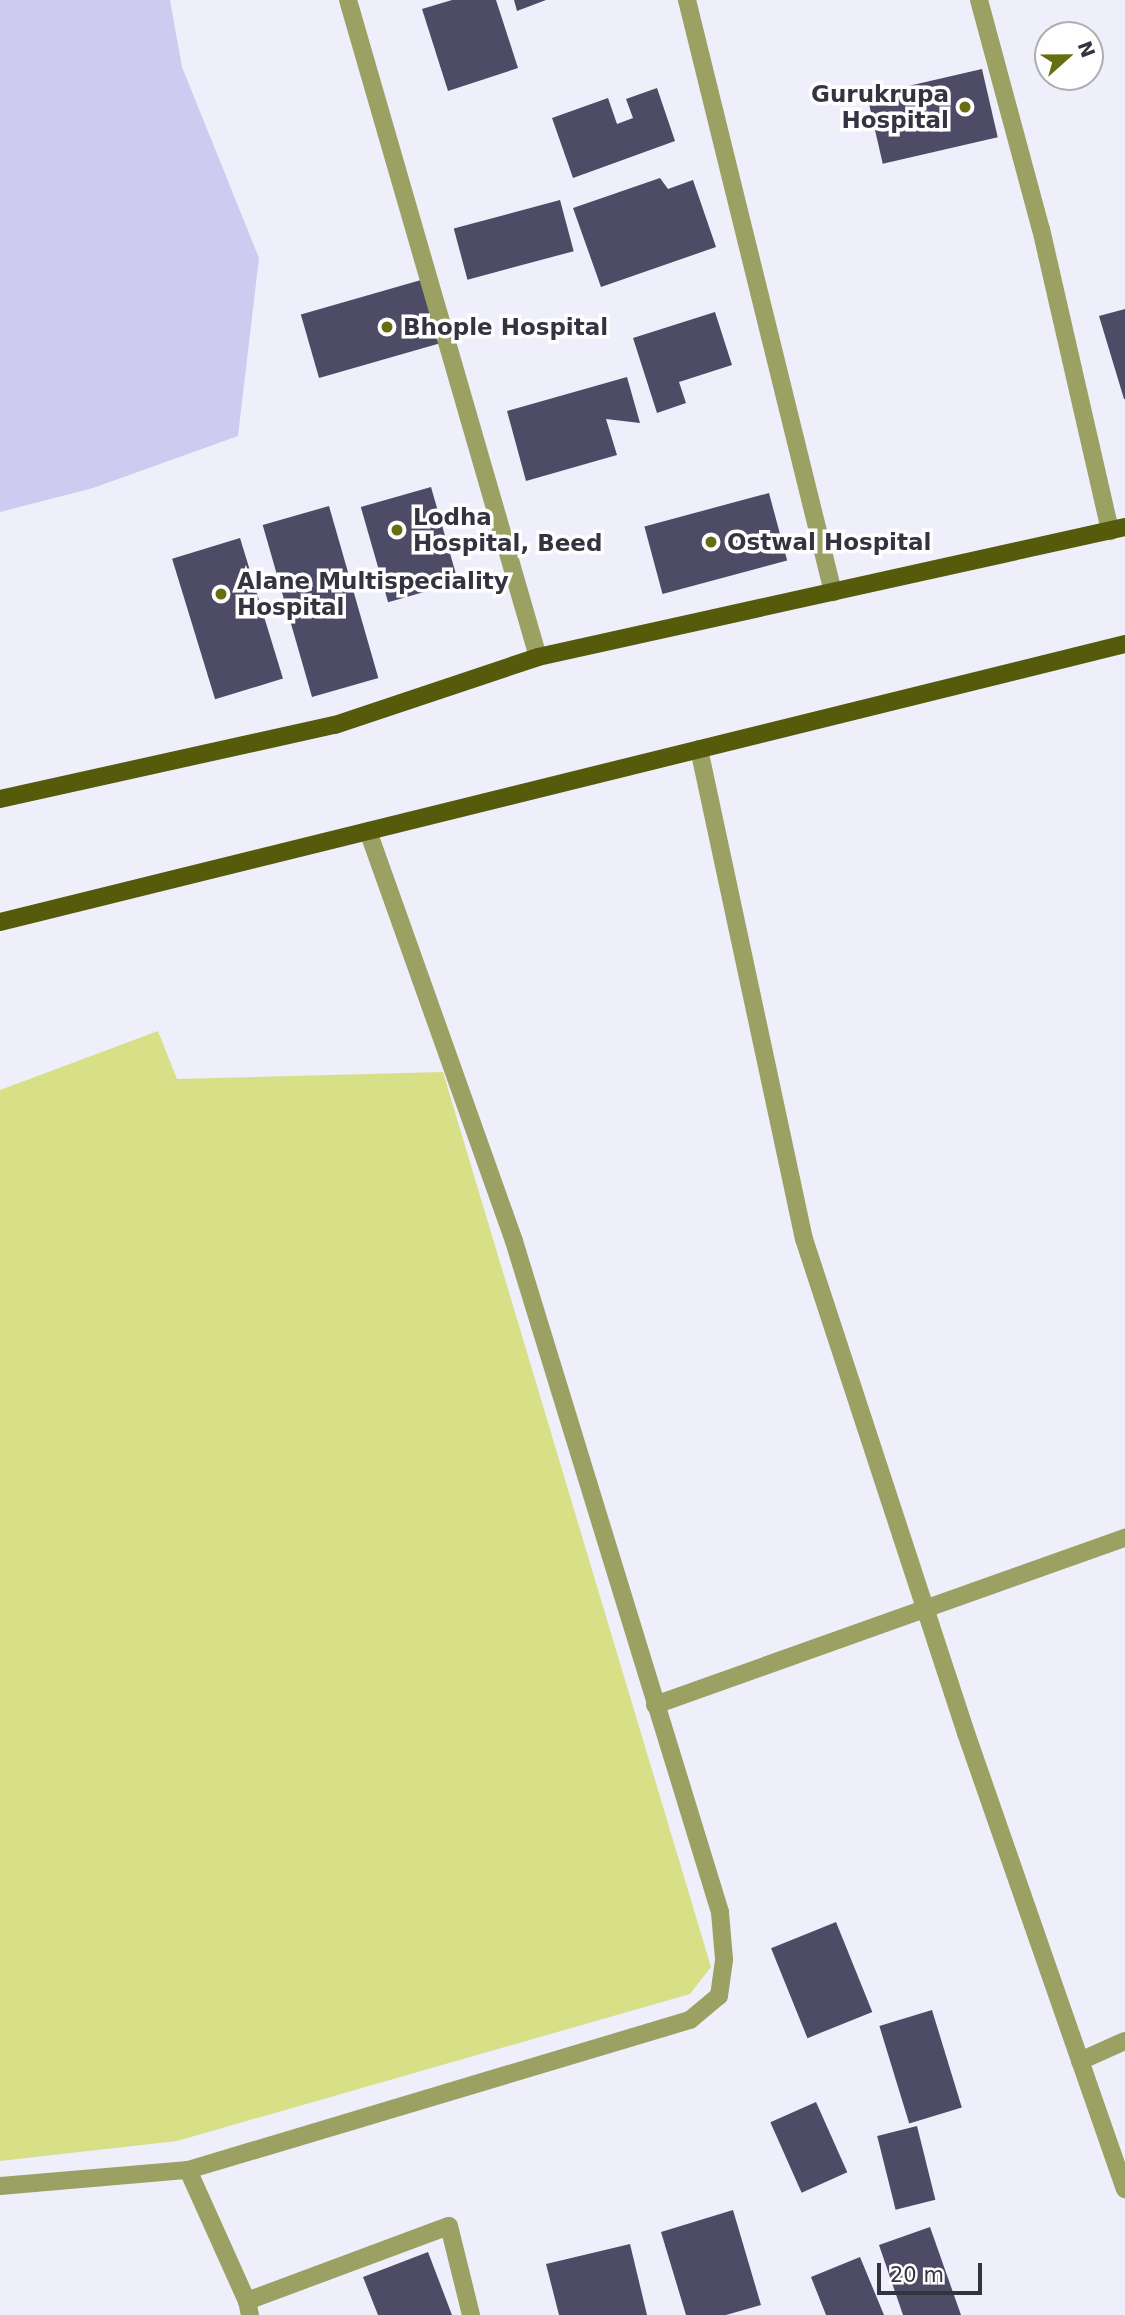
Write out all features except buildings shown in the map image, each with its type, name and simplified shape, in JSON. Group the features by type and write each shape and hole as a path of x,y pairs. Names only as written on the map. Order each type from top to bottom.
{"main road":[{"path":"0,799 335,725 538,657 1118,529"},
{"path":"0,922 1125,644"}],"street":[{"path":"348,0 538,657"},
{"path":"687,0 833,592"},
{"path":"979,0 1118,529"},
{"path":"699,749 804,1239 926,1612 1125,2189"},
{"path":"0,2186 188,2170 690,2020 719,1996 724,1959 720,1912 514,1241 368,831"},
{"path":"655,1705 926,1612 1125,1538"},
{"path":"1080,2061 1125,2041"},
{"path":"188,2170 248,2308 449,2226 471,2315"}],"green space":[{"path":"158,1031 177,1079 443,1072 711,1967 690,1994 177,2141 0,2161 0,1090"}],"water":[{"path":"0,0 170,0 182,67 259,258 238,436 93,488 0,512"}],"place":[{"name":"Gurukrupa Hospital","path":"965,107"},
{"name":"Bhople Hospital","path":"387,327"},
{"name":"Lodha Hospital, Beed","path":"397,530"},
{"name":"Ostwal Hospital","path":"711,542"},
{"name":"Alane Multispeciality Hospital","path":"221,594"}]}
